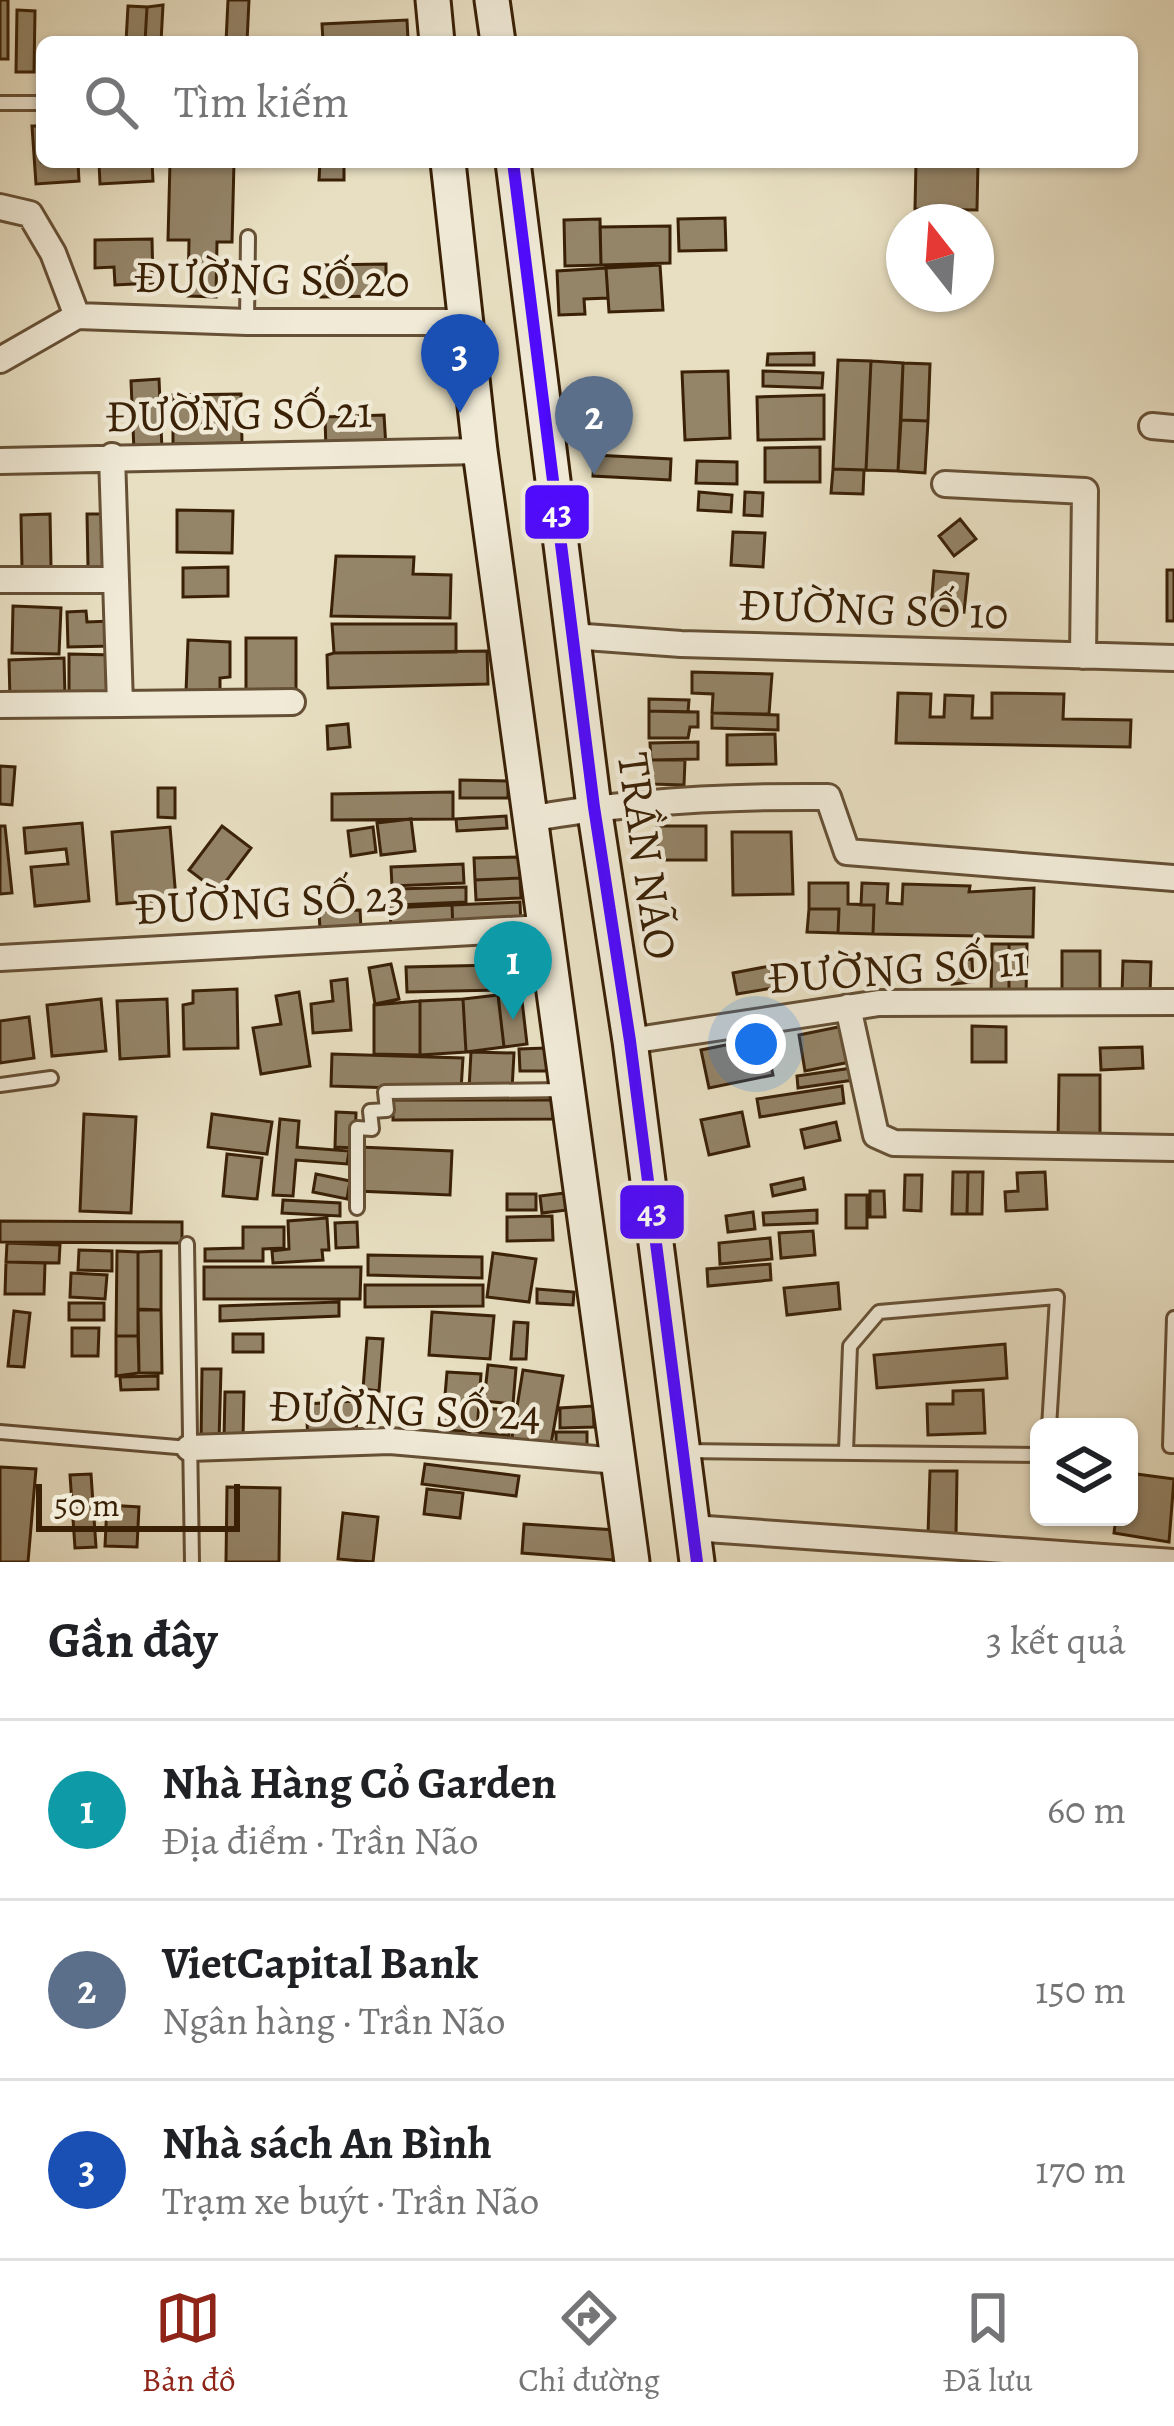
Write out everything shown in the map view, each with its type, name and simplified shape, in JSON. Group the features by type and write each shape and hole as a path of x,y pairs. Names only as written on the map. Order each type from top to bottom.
{"main road":[{"path":"433,0 436,36"},
{"path":"492,0 497,36"},
{"path":"449,168 480,451 632,1562"},
{"name":"TRẦN NÃO","path":"514,168 594,808 630,1041 697,1562"}],"street":[{"name":"ĐƯỜNG SỐ 20","path":"0,207 30,214 53,253 77,316"},
{"name":"ĐƯỜNG SỐ 20","path":"0,360 77,316 465,322"},
{"name":"ĐƯỜNG SỐ 21","path":"0,461 480,451"},
{"path":"112,456 120,704"},
{"path":"945,484 1085,490 1083,656"},
{"path":"0,580 114,580"},
{"name":"ĐƯỜNG SỐ 10","path":"572,637 1174,658"},
{"path":"0,705 292,702"},
{"path":"529,819 722,796 828,797 847,852 1174,878"},
{"name":"ĐƯỜNG SỐ 23","path":"0,958 544,928"},
{"name":"ĐƯỜNG SỐ 11","path":"630,1041 879,1003 1174,1002"},
{"path":"848,1007 876,1135 894,1143 1174,1148"},
{"name":"ĐƯỜNG SỐ 24","path":"189,1448 390,1442 618,1461"},
{"path":"692,1528 1049,1558 1174,1562"}],"lane":[{"path":"0,103 36,104"},
{"path":"247,322 248,237"},
{"path":"0,1085 51,1078"},
{"path":"356,1208 357,1127 372,1129 370,1111 387,1110 386,1092 567,1090"},
{"path":"188,1244 192,1562"},
{"path":"846,1450 850,1346 879,1312 1057,1297 1050,1418"},
{"path":"1174,1318 1170,1446 1174,1446"},
{"path":"0,1432 189,1448"},
{"path":"682,1450 1030,1455"}],"building":[{"path":"0,0 8,0 8,59 0,59"},
{"path":"228,0 249,0 247,36 226,36"},
{"path":"163,5 161,36 145,36 147,7"},
{"path":"128,6 147,7 145,36 126,36"},
{"path":"17,10 35,11 34,72 16,72"},
{"path":"407,20 408,36 323,36 322,24"},
{"path":"32,126 36,126 36,168 78,168 79,181 36,184"},
{"path":"99,168 152,168 153,181 100,184"},
{"path":"170,168 234,168 232,242 217,242 216,297 188,296 189,240 168,240"},
{"path":"320,168 344,168 344,180 319,180"},
{"path":"916,168 978,168 977,204 915,204"},
{"path":"725,218 726,250 679,251 678,219"},
{"path":"600,219 601,265 565,266 564,220"},
{"path":"670,226 670,263 601,265 600,227"},
{"path":"152,239 153,283 115,285 114,267 95,268 95,240"},
{"path":"386,264 386,296 321,297 321,265"},
{"path":"660,265 663,310 609,312 606,268"},
{"path":"606,268 608,298 584,299 585,314 559,315 557,271"},
{"path":"814,353 814,365 767,365 768,354"},
{"path":"838,360 871,361 866,470 833,469"},
{"path":"871,361 903,363 898,471 866,470"},
{"path":"903,363 930,364 928,421 901,420"},
{"path":"728,371 730,438 685,440 682,372"},
{"path":"763,371 823,373 822,388 763,386"},
{"path":"159,379 162,450 134,451 131,381"},
{"path":"241,394 242,443 173,444 173,395"},
{"path":"824,395 824,439 758,440 757,397"},
{"path":"384,415 386,448 326,450 325,417"},
{"path":"901,420 928,421 925,473 898,471"},
{"path":"820,447 820,482 765,482 765,448"},
{"path":"594,455 671,459 670,480 593,476"},
{"path":"697,461 737,462 737,484 696,483"},
{"path":"833,469 864,470 863,494 831,493"},
{"path":"699,492 732,495 731,512 698,510"},
{"path":"745,492 763,493 762,516 744,515"},
{"path":"177,510 233,511 232,553 177,552"},
{"path":"50,514 51,567 22,568 21,515"},
{"path":"87,514 111,514 112,566 88,567"},
{"path":"960,519 976,539 954,556 939,536"},
{"path":"733,532 765,533 763,567 731,565"},
{"path":"336,556 414,557 413,574 451,575 450,618 331,616"},
{"path":"228,567 228,596 183,597 183,568"},
{"path":"1167,570 1174,570 1174,621 1167,621"},
{"path":"934,571 968,574 964,612 931,609"},
{"path":"13,606 61,608 59,654 12,653"},
{"path":"86,611 87,622 111,621 112,646 68,647 67,612"},
{"path":"332,624 456,624 456,652 334,653"},
{"path":"246,638 296,638 296,690 246,690"},
{"path":"188,640 230,642 230,677 220,678 220,692 186,692"},
{"path":"487,651 488,684 328,688 327,655 334,653"},
{"path":"69,654 114,655 107,697 69,696"},
{"path":"64,658 65,697 10,699 9,660"},
{"path":"692,672 772,674 769,714 712,713 713,694 692,693"},
{"path":"898,693 931,694 930,717 944,717 945,695 973,696 972,718 992,718 992,693 1064,694 1063,719 1131,720 1130,747 896,743"},
{"path":"649,699 689,700 688,712 649,711"},
{"path":"649,711 698,712 698,727 690,727 688,738 649,738"},
{"path":"712,713 778,715 778,730 712,728"},
{"path":"348,724 350,747 328,749 327,726"},
{"path":"775,734 776,764 727,765 727,735"},
{"path":"698,742 698,759 651,760 650,743"},
{"path":"651,760 685,760 684,785 652,784"},
{"path":"0,766 15,767 12,805 0,804"},
{"path":"460,780 508,781 508,798 460,798"},
{"path":"158,788 175,788 175,818 158,817"},
{"path":"453,792 453,819 332,820 332,794"},
{"path":"506,816 507,828 457,831 456,819"},
{"path":"411,819 415,851 381,855 377,823"},
{"path":"82,823 89,901 35,906 31,867 68,864 66,849 26,853 24,828"},
{"path":"0,826 5,826 12,893 0,894"},
{"path":"222,826 251,848 218,892 189,870"},
{"path":"657,826 706,826 706,860 657,860"},
{"path":"170,827 176,899 117,904 112,832"},
{"path":"373,827 376,852 351,856 348,831"},
{"path":"732,832 791,832 793,894 733,895"},
{"path":"520,857 520,878 475,880 474,858"},
{"path":"463,864 464,883 392,886 391,867"},
{"path":"520,878 521,898 476,900 475,880"},
{"path":"809,883 848,883 848,904 874,905 873,934 838,933 839,909 809,909"},
{"path":"862,883 888,884 887,903 902,904 903,884 970,886 969,892 1034,888 1033,937 873,934 874,905 861,905"},
{"path":"466,887 466,902 397,905 397,889"},
{"path":"520,902 521,926 453,929 452,905"},
{"path":"452,905 453,929 391,931 390,908"},
{"path":"809,909 839,909 838,933 807,932"},
{"path":"360,910 361,929 320,930 319,911"},
{"path":"992,944 1009,944 1009,997 991,996"},
{"path":"1009,944 1027,944 1026,996 1009,997"},
{"path":"1062,951 1100,951 1100,991 1062,991"},
{"path":"972,959 973,982 952,984 950,960"},
{"path":"1123,961 1151,962 1150,995 1122,994"},
{"path":"391,964 399,999 375,1004 369,968"},
{"path":"498,965 499,990 407,992 406,967"},
{"path":"770,966 773,988 737,994 733,973"},
{"path":"347,979 351,1030 313,1033 311,1004 333,1001 331,981"},
{"path":"237,989 238,1048 184,1049 183,1005 193,1003 193,991"},
{"path":"299,992 310,1066 261,1074 253,1028 281,1024 276,996"},
{"path":"521,992 527,1044 504,1047 498,995"},
{"path":"498,995 504,1047 466,1052 463,999"},
{"path":"101,999 106,1051 52,1056 47,1005"},
{"path":"167,999 169,1056 120,1059 117,1001"},
{"path":"463,999 466,1052 420,1055 420,1001"},
{"path":"420,1001 420,1055 374,1054 374,1005"},
{"path":"29,1017 34,1058 0,1063 0,1021"},
{"path":"843,1026 850,1062 805,1071 799,1035"},
{"path":"972,1026 1006,1027 1006,1062 972,1062"},
{"path":"765,1037 773,1075 709,1088 701,1050"},
{"path":"1142,1047 1143,1068 1101,1070 1100,1048"},
{"path":"546,1048 547,1071 520,1071 519,1049"},
{"path":"471,1052 514,1053 512,1090 469,1089"},
{"path":"332,1054 463,1058 461,1090 331,1086"},
{"path":"852,1068 854,1080 798,1088 797,1076"},
{"path":"1059,1075 1100,1075 1100,1140 1058,1140"},
{"path":"842,1086 844,1103 760,1117 757,1099"},
{"path":"393,1100 553,1100 553,1119 393,1120"},
{"path":"336,1112 356,1113 355,1148 335,1147"},
{"path":"742,1112 749,1146 709,1155 701,1120"},
{"path":"84,1114 136,1117 131,1213 80,1211"},
{"path":"212,1114 272,1122 267,1154 208,1147"},
{"path":"280,1119 299,1121 297,1147 349,1151 347,1164 296,1160 293,1196 273,1195"},
{"path":"836,1122 840,1140 805,1148 801,1130"},
{"path":"359,1147 452,1151 450,1195 357,1191"},
{"path":"227,1154 262,1158 257,1199 223,1196"},
{"path":"953,1172 968,1172 967,1214 952,1214"},
{"path":"968,1172 983,1172 982,1214 967,1214"},
{"path":"1045,1172 1047,1209 1006,1211 1005,1192 1018,1191 1017,1173"},
{"path":"316,1174 350,1181 347,1199 313,1192"},
{"path":"905,1175 922,1175 921,1211 904,1210"},
{"path":"803,1178 805,1189 773,1196 771,1185"},
{"path":"870,1191 884,1191 885,1217 870,1217"},
{"path":"565,1193 567,1210 542,1213 540,1196"},
{"path":"507,1194 536,1194 536,1210 507,1210"},
{"path":"846,1195 867,1195 867,1228 846,1228"},
{"path":"283,1200 340,1203 340,1216 282,1213"},
{"path":"817,1210 817,1223 764,1225 763,1213"},
{"path":"753,1212 755,1229 728,1232 726,1216"},
{"path":"552,1216 553,1240 507,1241 507,1217"},
{"path":"327,1218 329,1250 322,1250 323,1260 273,1263 272,1251 289,1249 288,1221"},
{"path":"0,1221 182,1222 182,1243 0,1242"},
{"path":"357,1222 358,1247 336,1248 335,1223"},
{"path":"243,1227 284,1227 284,1248 263,1249 263,1261 205,1261 205,1249 243,1248"},
{"path":"813,1231 815,1255 781,1258 779,1233"},
{"path":"770,1238 772,1259 720,1264 719,1243"},
{"path":"7,1243 60,1245 59,1263 6,1262"},
{"path":"79,1250 112,1251 112,1271 78,1270"},
{"path":"117,1251 138,1252 138,1336 116,1336"},
{"path":"161,1251 161,1310 138,1309 138,1252"},
{"path":"493,1253 536,1259 529,1302 487,1297"},
{"path":"368,1255 482,1257 482,1278 368,1275"},
{"path":"6,1262 45,1263 44,1294 5,1294"},
{"path":"770,1264 771,1280 708,1286 707,1269"},
{"path":"204,1267 361,1267 360,1299 204,1299"},
{"path":"71,1273 107,1275 105,1299 70,1297"},
{"path":"838,1283 840,1309 787,1315 784,1288"},
{"path":"365,1285 483,1285 483,1306 365,1307"},
{"path":"537,1289 574,1292 573,1305 537,1303"},
{"path":"339,1302 339,1316 220,1321 220,1306"},
{"path":"69,1303 104,1303 104,1320 69,1320"},
{"path":"138,1310 161,1310 162,1373 139,1373"},
{"path":"14,1311 30,1313 24,1367 8,1366"},
{"path":"432,1312 494,1316 490,1359 429,1355"},
{"path":"514,1322 528,1323 526,1359 511,1359"},
{"path":"72,1328 99,1328 98,1356 72,1356"},
{"path":"233,1334 263,1334 263,1352 233,1352"},
{"path":"116,1336 138,1336 139,1373 116,1376"},
{"path":"367,1338 383,1339 379,1391 363,1389"},
{"path":"1005,1344 1007,1378 877,1388 874,1355"},
{"path":"488,1365 516,1368 513,1404 484,1401"},
{"path":"202,1369 221,1369 219,1442 201,1442"},
{"path":"523,1370 563,1376 550,1450 511,1444"},
{"path":"447,1372 481,1374 477,1432 442,1430"},
{"path":"158,1376 158,1389 121,1390 120,1377"},
{"path":"983,1390 985,1433 928,1435 927,1404 953,1404 953,1391"},
{"path":"225,1392 244,1392 243,1439 224,1439"},
{"path":"355,1401 357,1437 308,1440 306,1404"},
{"path":"593,1406 594,1427 560,1428 560,1408"},
{"path":"483,1408 511,1410 509,1436 480,1433"},
{"path":"556,1432 587,1432 587,1453 556,1453"},
{"path":"425,1464 519,1476 516,1496 422,1484"},
{"path":"0,1467 36,1469 28,1562 0,1562"},
{"path":"930,1471 957,1471 956,1535 928,1534"},
{"path":"91,1474 96,1547 75,1548 70,1475"},
{"path":"1138,1474 1174,1479 1169,1542 1114,1533 1115,1526 1138,1526"},
{"path":"227,1487 280,1488 279,1562 226,1562"},
{"path":"427,1489 463,1493 460,1518 424,1514"},
{"path":"107,1505 139,1507 137,1547 105,1546"},
{"path":"343,1513 378,1517 373,1562 338,1559"},
{"path":"524,1524 615,1530 613,1560 522,1553"}],"transit line":[{"name":"43","path":"514,168 594,807 630,1041 697,1562"}],"place":[{"name":"Nhà sách An Bình","path":"460,413"},
{"name":"VietCapital Bank","path":"594,475"},
{"name":"Nhà Hàng Cỏ Garden","path":"513,1020"}]}
